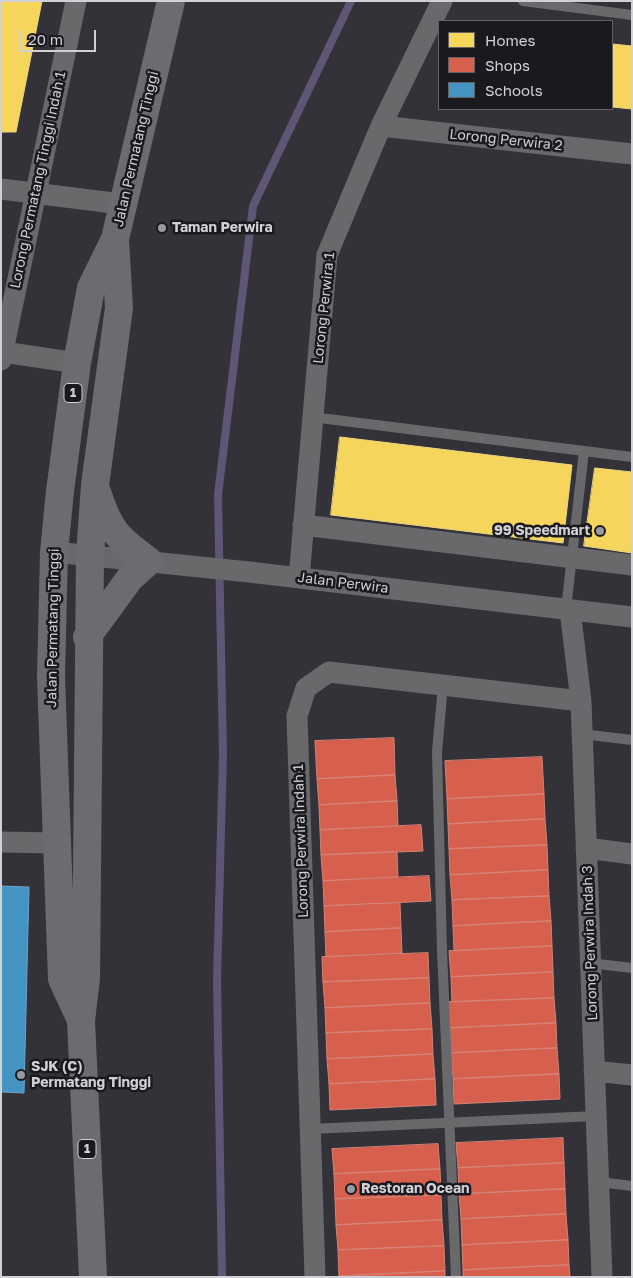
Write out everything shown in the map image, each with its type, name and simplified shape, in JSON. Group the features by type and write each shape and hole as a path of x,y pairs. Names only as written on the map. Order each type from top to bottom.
{"highway":[{"name":"Jalan Permatang Tinggi","path":"93,1277 81,1021 86,978 87,637 90,555 96,485 119,308 115,239 171,1"},
{"name":"Jalan Permatang Tinggi","path":"81,1021 62,979 51,677 54,552 77,363 91,288 115,239"},
{"path":"87,637 130,578 149,560 125,543 106,520 96,485"}],"street":[{"name":"Lorong Permatang Tinggi Indah 1","path":"2,356 76,1"},
{"name":"Lorong Perwira 1","path":"299,578 327,255 381,126 442,1"},
{"name":"Lorong Perwira 2","path":"381,126 632,154"},
{"path":"1,189 122,204"},
{"path":"2,356 77,363"},
{"path":"303,525 632,565"},
{"name":"Jalan Perwira","path":"54,552 149,560 632,617"},
{"name":"Lorong Perwira Indah 3","path":"568,609 581,701 602,1277"},
{"name":"Lorong Perwira Indah 1","path":"316,1277 297,716 306,688 329,672 581,701"},
{"path":"1,842 56,843"},
{"path":"586,848 632,854"},
{"path":"594,1071 632,1075"}],"lane":[{"path":"523,1 632,15"},
{"path":"312,417 632,457"},
{"path":"568,609 584,451"},
{"path":"443,685 437,752 442,951 456,1277"},
{"path":"582,734 632,740"},
{"path":"590,963 632,968"},
{"path":"311,1129 596,1116"},
{"path":"598,1182 632,1186"}],"building: Homes":[{"path":"1,1 42,1 16,132 1,132"},
{"path":"613,44 632,46 632,109 613,107"},
{"path":"340,437 572,465 563,543 331,515"},
{"path":"595,468 632,472 632,553 584,546"}],"building: Shops":[{"path":"394,738 395,775 317,779 315,741"},
{"path":"542,757 544,794 447,799 445,761"},
{"path":"395,775 397,801 319,805 317,779"},
{"path":"544,794 545,819 448,824 447,799"},
{"path":"397,801 398,826 320,830 319,805"},
{"path":"545,819 547,845 449,849 448,824"},
{"path":"421,825 423,851 321,855 320,830"},
{"path":"547,845 548,870 450,875 449,849"},
{"path":"397,852 398,877 323,881 321,855"},
{"path":"548,870 549,896 452,900 450,875"},
{"path":"429,876 431,901 324,906 323,881"},
{"path":"549,896 551,921 453,926 452,900"},
{"path":"400,903 401,928 325,932 324,906"},
{"path":"551,921 552,946 454,951 453,926"},
{"path":"401,928 402,953 326,957 325,932"},
{"path":"552,946 553,972 451,977 449,951"},
{"path":"428,953 429,978 323,982 322,957"},
{"path":"553,972 554,998 452,1002 451,977"},
{"path":"429,978 430,1003 325,1008 323,982"},
{"path":"554,998 556,1023 450,1028 449,1002"},
{"path":"430,1003 432,1029 326,1033 325,1008"},
{"path":"556,1023 557,1048 451,1053 450,1028"},
{"path":"432,1029 433,1054 327,1059 326,1033"},
{"path":"557,1048 559,1074 453,1079 451,1053"},
{"path":"433,1054 435,1079 329,1084 327,1059"},
{"path":"559,1074 560,1099 454,1104 453,1079"},
{"path":"435,1079 436,1105 330,1110 329,1084"},
{"path":"563,1138 564,1163 458,1168 456,1143"},
{"path":"438,1144 440,1169 334,1174 332,1149"},
{"path":"564,1163 565,1189 459,1194 458,1168"},
{"path":"440,1169 441,1195 335,1199 334,1174"},
{"path":"565,1189 566,1214 461,1219 459,1194"},
{"path":"441,1195 442,1220 336,1225 335,1199"},
{"path":"566,1214 568,1240 462,1245 461,1219"},
{"path":"442,1220 444,1246 338,1250 336,1225"},
{"path":"568,1240 569,1265 463,1270 462,1245"},
{"path":"444,1246 445,1271 339,1276 338,1250"},
{"path":"569,1265 570,1277 463,1277 463,1270"},
{"path":"445,1271 445,1277 339,1276"}],"building: Schools":[{"path":"1,886 29,887 24,1093 1,1092"}],"waterway":[{"path":"222,1277 217,980 223,755 218,495 253,206 351,1"}],"place":[{"name":"Taman Perwira","path":"162,228"},
{"name":"99 Speedmart","path":"600,531"},
{"name":"SJK (C) Permatang Tinggi","path":"21,1075"},
{"name":"Restoran Ocean","path":"351,1189"}]}
